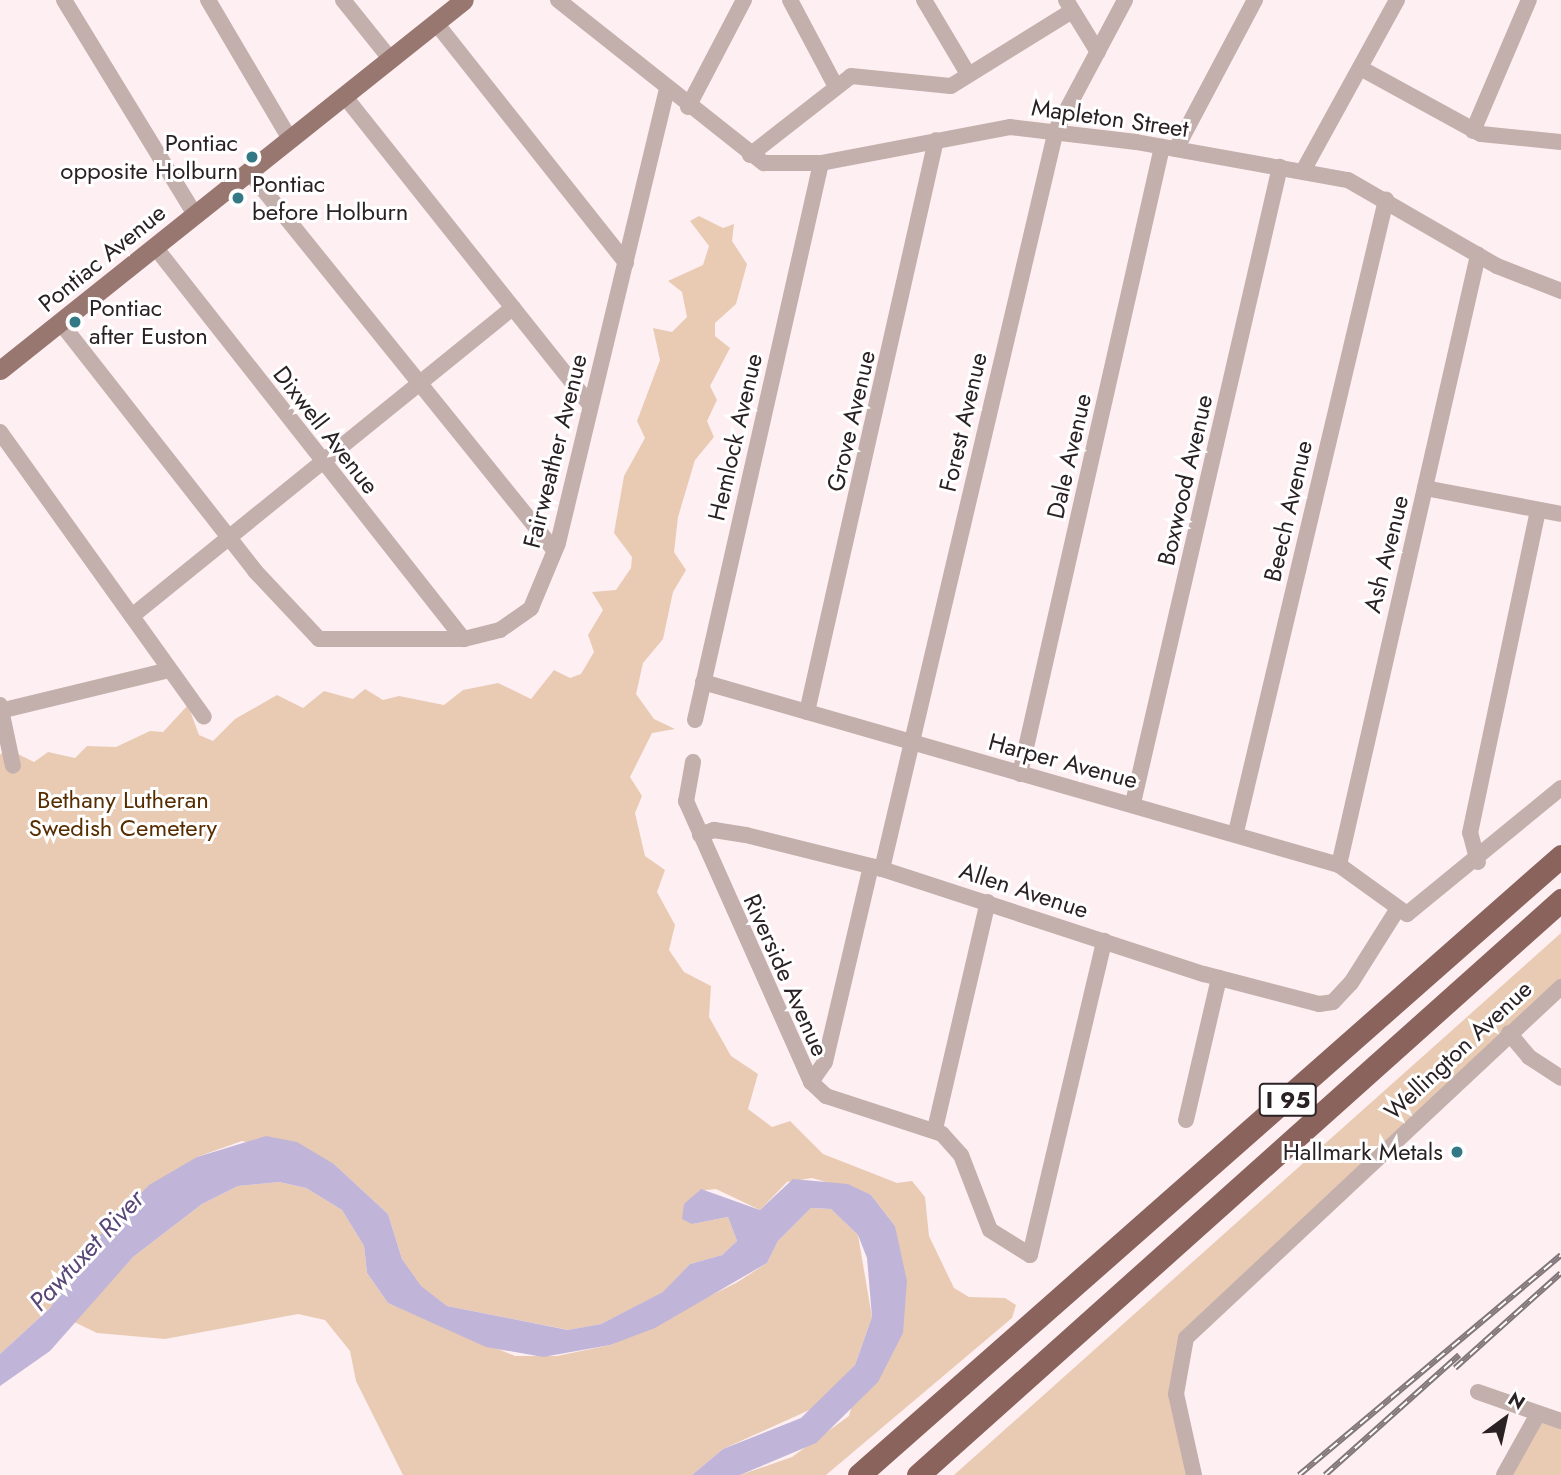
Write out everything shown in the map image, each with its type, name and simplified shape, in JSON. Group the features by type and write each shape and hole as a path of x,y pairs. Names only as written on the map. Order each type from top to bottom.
{"highway":[{"name":"I 95","path":"859,1475 1561,856"},
{"name":"I 95","path":"918,1475 1561,900"}],"main road":[{"name":"Pontiac Avenue","path":"0,370 290,139 346,98 464,0"}],"street":[{"path":"208,0 290,139"},
{"path":"343,0 391,60"},
{"name":"Mapleton Street","path":"558,0 750,155 773,165 821,163 999,128 1056,130 1169,148 1356,183 1478,255 1561,291"},
{"path":"688,107 744,0"},
{"path":"790,0 836,87"},
{"path":"924,0 968,74"},
{"name":"Forest Avenue","path":"811,1082 825,1062 877,867 914,743 1056,130 1125,0"},
{"name":"Dale Avenue","path":"1020,774 1169,148 1255,0"},
{"path":"1303,171 1364,70 1398,0"},
{"path":"1473,131 1529,0"},
{"path":"67,1 195,215"},
{"path":"750,155 851,76 939,89 968,74 1069,6 1098,52"},
{"path":"436,23 626,262"},
{"path":"1364,70 1473,131 1561,142"},
{"name":"Fairweather Avenue","path":"230,537 319,639 464,639 519,621 538,596 554,550 667,88"},
{"path":"346,98 590,405"},
{"name":"Grove Avenue","path":"807,712 936,140"},
{"name":"Hemlock Avenue","path":"695,720 821,163"},
{"name":"Boxwood Avenue","path":"1133,803 1280,167"},
{"path":"250,173 554,550"},
{"name":"Beech Avenue","path":"1236,832 1386,200"},
{"name":"Dixwell Avenue","path":"155,247 322,463 464,639"},
{"name":"Ash Avenue","path":"1339,864 1478,255"},
{"path":"132,616 513,308"},
{"path":"60,322 230,537"},
{"path":"0,432 204,717"},
{"path":"1425,488 1561,514"},
{"path":"1478,862 1470,833 1538,510"},
{"path":"13,766 0,709 169,670"},
{"name":"Harper Avenue","path":"703,682 1020,774 1236,832 1339,864 1397,910"},
{"name":"Riverside Avenue","path":"693,762 686,801 811,1082 826,1096 935,1129 961,1155 990,1230 1030,1255 1104,941"},
{"path":"1397,910 1407,914 1478,862 1561,788"},
{"name":"Allen Avenue","path":"700,835 715,830 746,835 877,867 1219,978 1332,1002 1397,910"},
{"path":"935,1129 988,902"},
{"path":"1186,1120 1219,978"},
{"name":"Wellington Avenue","path":"1194,1475 1176,1394 1186,1338 1561,987"},
{"path":"1509,1033 1529,1058 1561,1078"},
{"path":"1478,1392 1561,1422"},
{"path":"1504,1475 1538,1414"}],"green space":[{"name":"Bethany Lutheran Swedish Cemetery","path":"699,216 723,228 734,224 732,241 747,264 736,304 715,323 715,336 730,348 710,386 717,400 707,421 714,437 695,460 678,517 674,552 686,570 673,592 663,639 643,663 636,694 654,719 675,729 652,733 630,777 642,796 635,813 645,856 665,870 657,892 675,925 669,950 684,972 711,986 709,1017 731,1056 758,1074 748,1109 772,1127 790,1121 823,1154 897,1183 912,1181 925,1197 929,1236 954,1288 969,1297 1005,1298 1016,1305 1012,1318 826,1475 740,1475 792,1457 849,1416 896,1239 895,1226 871,1195 812,1178 787,1182 760,1210 716,1189 698,1191 692,1224 728,1217 737,1241 722,1255 690,1264 664,1292 601,1324 569,1330 447,1306 421,1287 402,1259 388,1214 334,1164 242,1141 197,1157 94,1241 50,1308 0,1354 0,755 6,748 34,762 48,752 75,758 87,746 116,747 150,731 163,732 188,705 199,735 213,741 235,719 277,695 303,708 324,691 353,699 365,689 383,700 399,696 444,705 463,690 498,683 531,699 554,670 570,678 581,674 594,652 588,635 603,610 592,592 616,590 631,568 632,557 614,533 624,476 645,438 637,421 660,360 653,328 672,332 687,317 682,292 668,281 703,265 709,246 690,221"},
{"path":"1561,933 1561,988 1190,1341 1178,1374 1195,1475 954,1475"},
{"path":"279,1182 306,1188 342,1210 364,1246 367,1273 388,1303 515,1356 557,1356 610,1345 736,1283 767,1263 778,1241 811,1208 831,1209 858,1235 872,1317 855,1365 816,1407 723,1449 692,1475 403,1475 356,1381 350,1351 325,1320 298,1314 165,1339 97,1333 72,1321 133,1257 202,1204 238,1186"},
{"path":"1538,1415 1561,1421 1561,1475 1505,1475"}],"shaded area":[{"path":"266,1136 297,1142 334,1164 388,1214 402,1259 421,1286 447,1306 568,1330 601,1324 663,1292 690,1264 722,1255 737,1241 728,1217 692,1224 682,1219 684,1204 701,1189 760,1210 793,1179 848,1184 871,1195 895,1226 907,1281 903,1333 878,1382 816,1443 740,1475 692,1475 723,1449 801,1418 855,1365 872,1317 867,1258 858,1235 831,1209 811,1208 778,1241 767,1263 655,1328 610,1345 543,1357 486,1347 388,1303 367,1273 364,1246 342,1210 306,1188 279,1182 238,1186 202,1204 133,1257 50,1351 0,1386 0,1354 50,1308 94,1241 149,1185 197,1157"}],"railway":[{"path":"1299,1475 1561,1255"},
{"path":"1455,1368 1561,1273"},
{"path":"1325,1475 1459,1355"}],"place":[{"name":"Pontiac opposite Holburn","path":"252,157"},
{"name":"Pontiac before Holburn","path":"238,198"},
{"name":"Pontiac after Euston","path":"75,322"},
{"name":"Hallmark Metals","path":"1457,1152"}],"water label":[{"name":"Pawtuxet River","path":"87,1251"}]}
